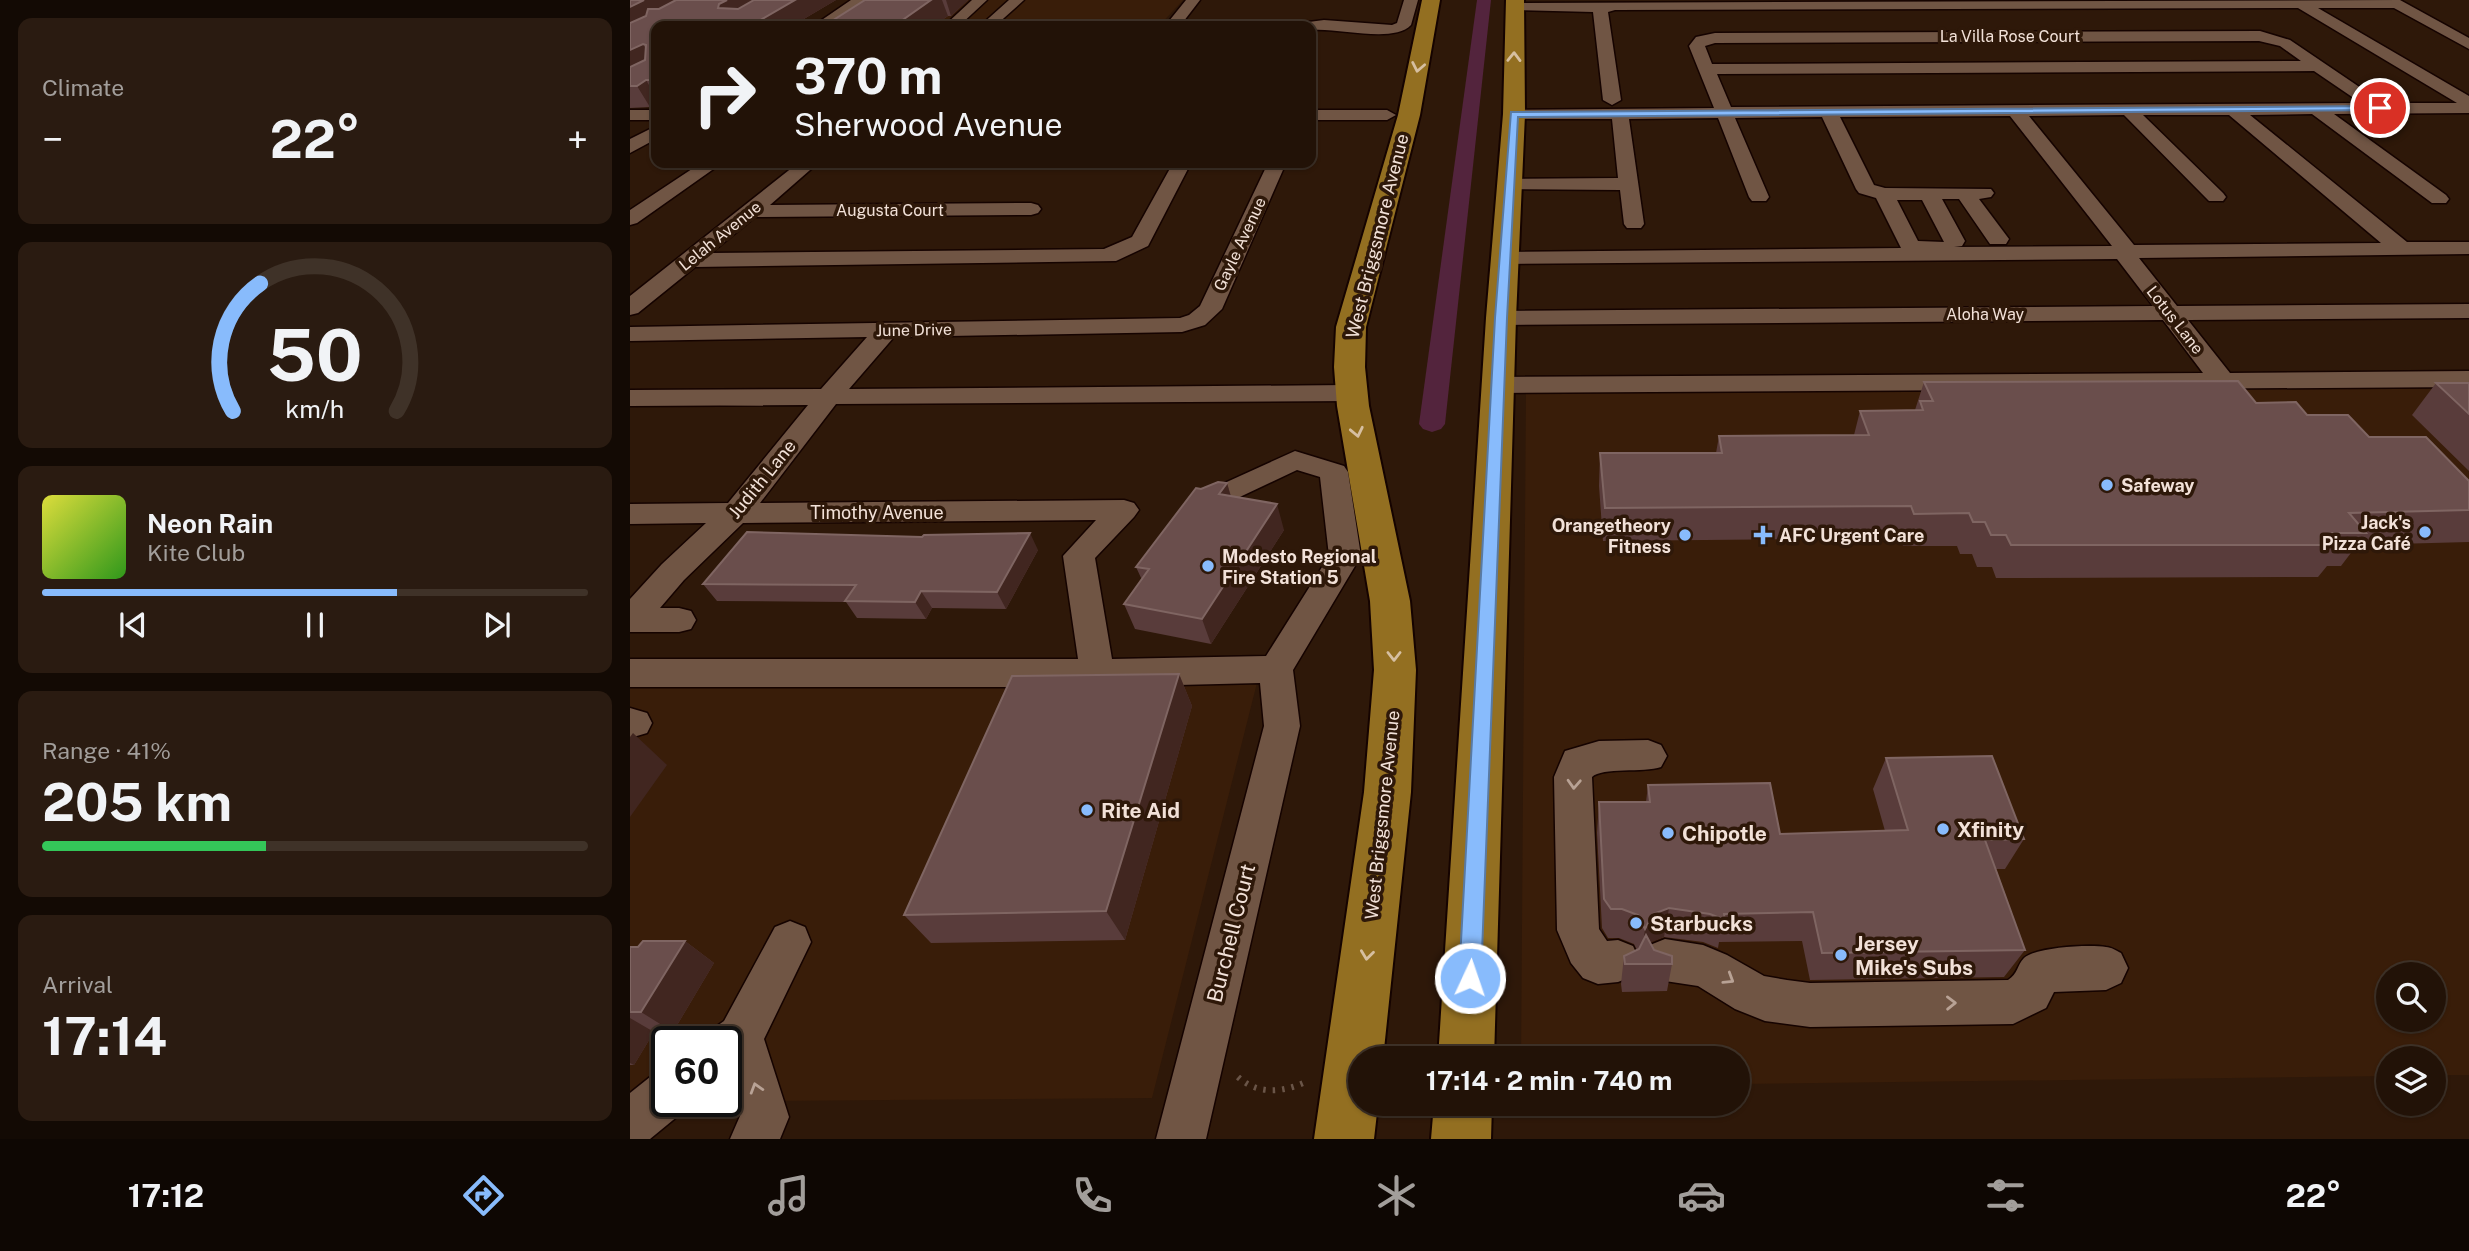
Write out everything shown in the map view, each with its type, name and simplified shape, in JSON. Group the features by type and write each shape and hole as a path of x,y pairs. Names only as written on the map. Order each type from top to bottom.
{"main road":[{"name":"West Briggsmore Avenue","path":"1344,1139 1394,730 1394,639 1388,577 1349,393 1348,362 1351,327 1409,115 1431,0"},
{"path":"1467,1046 1501,318 1514,114 1515,3"},
{"path":"1461,1139 1462,1116"}],"street":[{"path":"828,21 861,0"},
{"path":"958,21 963,13 980,0"},
{"path":"992,21 1017,0"},
{"path":"1175,21 1193,0"},
{"path":"1316,31 1394,30 1404,25 1411,0"},
{"path":"1515,3 1605,8 1924,3 2394,2 2469,44"},
{"path":"1924,3 1955,36"},
{"path":"2301,4 2469,106"},
{"path":"1605,8 1600,9 1634,224"},
{"path":"850,21 862,20"},
{"name":"La Villa Rose Court","path":"1759,198 1697,46 1701,40 2249,35 2277,40 2380,108"},
{"path":"1706,69 2318,65"},
{"path":"1514,114 1616,107 1725,114 2017,113 2469,106"},
{"path":"2233,109 2401,248"},
{"path":"2316,109 2439,199"},
{"path":"2128,110 2216,197"},
{"path":"1829,113 1866,188 1884,194 1974,193 1998,239"},
{"name":"Lotus Lane","path":"2017,113 2122,242 2127,256 2222,380"},
{"path":"630,115 651,116"},
{"path":"1316,115 1387,115"},
{"path":"1911,128 2031,129"},
{"path":"630,147 651,134"},
{"path":"1547,167 1627,175"},
{"path":"630,219 706,168"},
{"name":"Lelah Avenue","path":"630,308 803,168"},
{"path":"690,260 1108,256 1140,241 1179,168"},
{"name":"Gayle Avenue","path":"1196,320 1210,309 1275,168"},
{"path":"1510,185 1627,175"},
{"path":"1884,194 1911,247 1950,246 1954,241 2097,238"},
{"path":"1929,194 1954,241"},
{"name":"Augusta Court","path":"750,211 1031,209"},
{"path":"1505,259 2127,256 2469,248"},
{"name":"Aloha Way","path":"1501,318 2469,311"},
{"name":"June Drive","path":"630,334 1172,326 1196,320"},
{"name":"Judith Lane","path":"630,620 673,572 736,513 828,397 886,331"},
{"path":"1499,385 2469,379"},
{"path":"630,398 1349,393"},
{"path":"630,673 1097,673 1276,669 1345,556 1334,472 1295,460 1208,502"},
{"name":"Timothy Avenue","path":"630,514 1124,510 1079,556 1097,673"},
{"path":"630,620 679,620"},
{"name":"Burchell Court","path":"1181,1139 1282,726 1276,669"},
{"path":"1618,961 1598,962 1586,948 1578,930 1573,777 1578,762 1599,757 1648,756"},
{"path":"742,1026 790,942"},
{"path":"1665,960 1705,965 1752,993 1781,1003 1810,1005 2013,1002 2031,992 2040,973 2063,969 2106,968"},
{"path":"742,1063 765,1117 755,1139"},
{"path":"630,1124 651,1107"}],"path":[{"path":"1238,1077 1247,1087 1278,1091 1309,1080"}],"shaded area":[{"path":"877,0 1183,0 1164,21 846,21"},
{"path":"2469,384 2469,1075 2446,1075 2446,1046 2376,1046 2376,1076 1750,1084 1750,1046 1521,1046 1526,390"},
{"path":"1259,675 1152,1098 742,1101 742,1026 651,1026 651,1102 630,1102 630,685"}],"building":[{"path":"630,0 644,0 630,7"},
{"path":"676,0 727,0 719,4 718,8 738,9 754,0 795,0 759,21 651,21 651,80 630,86 630,67 645,60 646,45 630,50 630,23 646,16 648,9 659,9"},
{"path":"865,0 931,0 901,21 832,21"},
{"path":"2238,381 2256,403 2296,402 2307,415 2348,415 2369,437 2426,437 2469,481 2469,510 2349,513 2366,533 2333,533 2343,545 2011,545 2006,535 1991,535 1985,522 1973,522 1969,513 1914,514 1911,506 1605,508 1600,453 1722,453 1719,436 1869,435 1860,411 1923,410 1920,401 1933,401 1924,382"},
{"path":"2436,383 2469,383 2469,414"},
{"path":"1218,482 1227,483 1219,494 1277,504 1202,619 1124,604 1149,569 1136,567 1196,488 1201,489"},
{"path":"747,532 922,537 1030,533 997,592 921,591 915,602 845,601 856,585 703,584"},
{"path":"1179,674 1106,911 904,915 1012,676"},
{"path":"1992,756 2024,839 1985,840 2025,950 1822,953 1813,912 1724,914 1725,920 1710,914 1669,908 1653,914 1645,929 1638,915 1622,909 1611,909 1604,899 1599,802 1650,802 1648,785 1770,783 1780,834 1908,830 1886,758"},
{"path":"1646,935 1654,950 1672,956 1672,964 1625,964 1624,956 1639,949"},
{"path":"643,941 685,941 641,1012 630,1012 630,947 638,947"}],"waterway":[{"path":"1432,424 1484,0"}],"place":[{"name":"Safeway","path":"2107,485"},
{"name":"Jack's Pizza Café","path":"2425,532"},
{"name":"Orangetheory Fitness","path":"1685,535"},
{"name":"AFC Urgent Care","path":"1763,535"},
{"name":"Modesto Regional Fire Station 5","path":"1208,566"},
{"name":"Rite Aid","path":"1087,810"},
{"name":"Xfinity","path":"1943,829"},
{"name":"Chipotle","path":"1668,833"},
{"name":"Starbucks","path":"1636,923"},
{"name":"Jersey Mike's Subs","path":"1841,955"}],"route":[{"path":"1470,978 1501,318 1514,114 2017,113 2380,108"}]}
